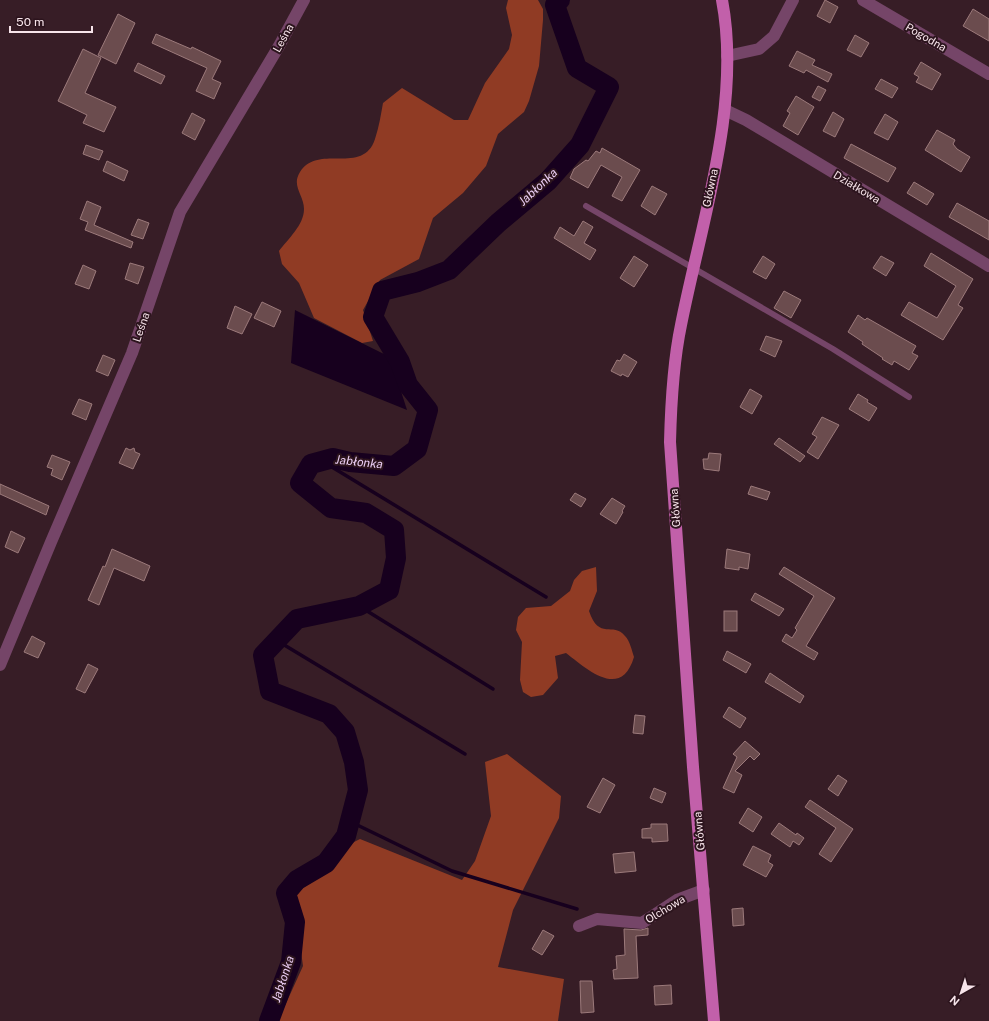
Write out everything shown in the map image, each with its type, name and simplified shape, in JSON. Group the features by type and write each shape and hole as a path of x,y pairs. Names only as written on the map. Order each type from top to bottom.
{"main road":[{"name":"Główna","path":"714,1021 670,442 675,358 722,131 725,110 727,56 722,0"}],"street":[{"name":"Leśna","path":"0,665 50,542 132,353 180,212 279,46 304,0"},
{"path":"727,56 759,49 774,36 793,0"},
{"name":"Pogodna","path":"863,0 989,74"},
{"name":"Działkowa","path":"725,110 746,120 989,266"},
{"name":"Olchowa","path":"579,926 597,919 642,923 677,900 704,890"}],"lane":[{"path":"586,206 833,349 909,397"}],"shaded area":[{"path":"508,0 538,0 543,9 539,66 529,101 524,112 498,134 486,166 463,193 433,218 419,259 380,280 363,310 373,341 362,343 314,318 299,283 282,264 279,251 295,232 303,215 303,204 297,186 300,172 308,164 318,160 351,158 361,156 369,150 375,139 383,103 402,88 454,120 468,120 485,83 509,49 512,35 506,8"},
{"path":"295,310 390,357 407,410 291,363"},
{"path":"596,567 597,591 589,611 597,625 602,628 616,630 627,638 634,657 628,670 621,677 613,679 603,678 584,667 566,653 555,656 558,678 543,695 531,697 523,692 520,680 522,642 516,630 518,617 526,608 551,606 570,591 574,580 582,571"},
{"path":"507,754 561,796 559,818 513,910 498,967 564,979 558,1021 278,1021 303,966 295,908 297,892 332,869 344,847 360,839 462,880 475,861 491,816 485,762"}],"building":[{"path":"825,0 838,7 830,23 817,16"},
{"path":"973,9 989,19 989,41 963,26"},
{"path":"118,14 135,23 116,64 98,55"},
{"path":"156,34 191,49 192,47 221,61 212,79 221,83 214,99 196,91 207,68 152,43"},
{"path":"855,35 869,43 861,57 847,50"},
{"path":"83,49 101,58 85,93 116,107 104,132 83,123 87,115 58,101"},
{"path":"797,51 815,60 812,65 832,74 828,82 806,70 804,73 789,66"},
{"path":"921,62 941,74 932,90 916,82 919,77 914,74"},
{"path":"138,63 165,76 161,84 134,71"},
{"path":"881,79 898,88 892,98 875,89"},
{"path":"818,86 826,90 820,101 812,97"},
{"path":"796,96 814,107 798,135 783,126 790,113 787,111"},
{"path":"833,112 844,119 835,137 823,131"},
{"path":"192,113 205,120 195,140 182,133"},
{"path":"885,114 898,122 888,140 874,133"},
{"path":"937,130 955,140 953,144 957,149 970,157 961,172 925,150"},
{"path":"851,144 896,168 888,182 844,158"},
{"path":"86,145 103,151 99,160 83,154"},
{"path":"602,148 640,170 622,201 612,196 622,177 601,165 588,188 570,178 574,169 586,160 588,161 596,151 600,153"},
{"path":"107,161 128,171 124,181 103,171"},
{"path":"914,182 934,194 927,205 907,193"},
{"path":"652,186 667,194 655,215 641,206"},
{"path":"87,201 101,207 94,225 133,242 131,248 85,230 88,222 80,219"},
{"path":"957,203 989,221 989,240 949,217"},
{"path":"138,219 149,223 143,239 131,235"},
{"path":"583,221 593,227 584,243 596,250 590,260 554,238 560,227 574,236"},
{"path":"931,253 973,279 958,305 963,308 943,340 901,315 909,302 937,318 956,286 924,266"},
{"path":"634,256 648,265 634,287 620,278"},
{"path":"763,256 775,264 766,279 753,272"},
{"path":"881,256 894,263 886,276 873,268"},
{"path":"130,263 144,267 138,284 125,279"},
{"path":"83,265 96,271 89,289 75,284"},
{"path":"784,291 801,300 791,318 774,308"},
{"path":"262,302 281,311 274,327 254,318"},
{"path":"235,306 252,314 242,334 227,328"},
{"path":"858,315 865,320 867,318 916,346 912,353 918,356 909,370 894,361 892,365 882,359 883,358 862,344 863,342 848,332"},
{"path":"766,336 782,341 775,357 760,350"},
{"path":"624,354 637,362 628,377 622,374 621,376 611,371 617,360 620,361"},
{"path":"103,355 115,360 108,376 96,371"},
{"path":"750,389 762,396 752,414 740,407"},
{"path":"858,394 877,408 869,421 849,409"},
{"path":"79,399 92,404 86,420 72,414"},
{"path":"822,417 839,425 818,459 807,452 817,437 812,434"},
{"path":"779,438 805,456 800,462 774,444"},
{"path":"126,448 130,450 134,448 135,452 140,454 133,469 119,463"},
{"path":"709,453 721,454 719,471 704,469 703,459 708,459"},
{"path":"52,455 70,462 62,480 51,475 53,469 47,467"},
{"path":"0,484 49,506 46,515 0,494"},
{"path":"751,486 770,492 767,500 748,494"},
{"path":"575,493 586,499 581,507 570,500"},
{"path":"612,498 625,506 616,524 600,514"},
{"path":"11,531 25,538 18,553 5,547"},
{"path":"112,549 150,566 144,581 114,568 99,605 88,600 103,566 105,567"},
{"path":"727,549 750,554 748,569 739,567 739,570 725,568"},
{"path":"784,567 835,598 806,646 818,653 814,660 782,641 786,634 792,638 797,630 795,628 814,596 779,574"},
{"path":"755,593 784,609 779,616 751,600"},
{"path":"724,611 737,611 737,631 724,631"},
{"path":"32,636 45,643 38,658 24,652"},
{"path":"727,651 751,664 746,673 723,660"},
{"path":"88,664 98,669 85,693 76,689"},
{"path":"770,673 804,696 800,703 765,682"},
{"path":"729,707 746,718 740,728 723,717"},
{"path":"635,715 645,716 643,734 633,733"},
{"path":"745,741 760,754 754,760 750,756 735,771 742,775 734,793 723,788 737,757 733,754"},
{"path":"838,775 847,781 838,796 828,789"},
{"path":"603,778 615,785 600,813 587,807"},
{"path":"654,788 666,793 662,803 650,798"},
{"path":"810,800 853,829 831,862 819,854 836,828 805,807"},
{"path":"748,808 762,817 753,832 739,823"},
{"path":"779,823 796,835 797,833 804,838 799,845 793,841 790,847 771,834"},
{"path":"651,824 667,824 668,841 652,842 652,838 642,838 642,829 651,828"},
{"path":"753,846 771,855 768,862 773,865 766,877 743,865"},
{"path":"634,852 636,871 615,873 613,854"},
{"path":"743,908 744,925 733,926 732,909"},
{"path":"648,928 648,935 636,936 638,978 614,979 613,970 617,969 616,956 625,955 624,929 641,930"},
{"path":"543,930 554,936 542,955 532,949"},
{"path":"580,981 592,981 594,1012 581,1013"},
{"path":"671,985 672,1004 655,1005 654,986"}],"waterway":[{"name":"Jabłonka","path":"269,1021 291,962 295,922 286,893 297,880 326,863 346,836 358,790 354,762 345,732 329,714 270,691 263,655 297,619 359,606 389,590 396,558 394,530 366,513 331,508 300,483 311,464 333,458 350,462 394,466 417,449 428,410 408,385 400,362 373,317 382,291 418,282 449,270 498,223 548,181 580,145 609,87 577,68 555,5 560,0"},
{"path":"322,461 546,597"},
{"path":"359,606 493,689"},
{"path":"276,640 465,754"},
{"path":"349,821 452,871 577,909"}]}
